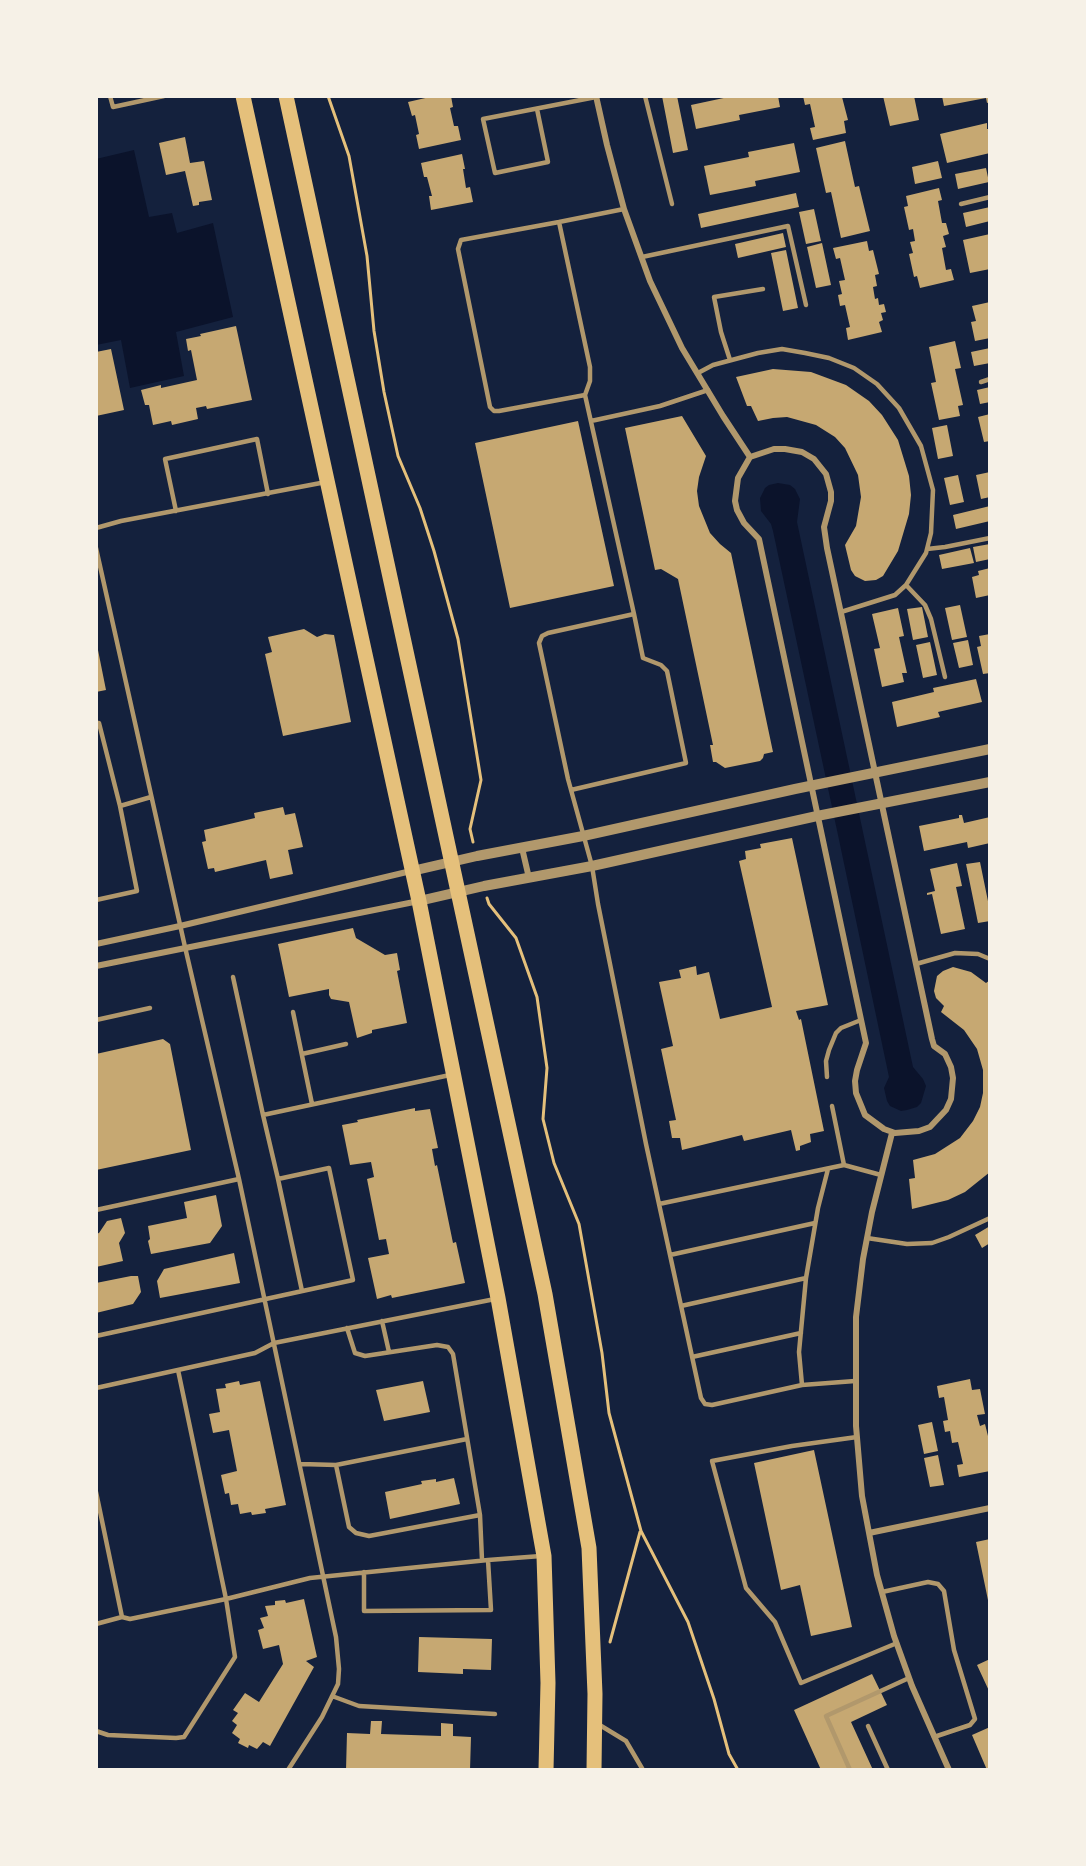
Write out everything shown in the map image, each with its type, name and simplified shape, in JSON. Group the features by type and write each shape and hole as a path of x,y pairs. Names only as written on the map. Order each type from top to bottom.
{"main road":[{"path":"243,96 419,901 498,1298 544,1556 548,1683 546,1770"},
{"path":"286,96 545,1294 589,1548 595,1722 594,1770"}],"street":[{"path":"596,97 606,145 624,209 650,281 698,373 750,457"},
{"path":"774,449 802,452 814,459 826,474 831,501 824,527 841,612 932,1039 934,1046 945,1054 951,1067 953,1088 946,1110 930,1127 907,1134 892,1132 874,1123 865,1115 856,1093 857,1070 866,1043 759,539 744,523 735,501 738,478 750,457 774,449"},
{"path":"96,944 450,862 990,749"},
{"path":"96,966 419,901 457,891 592,866 817,816 990,782"},
{"path":"522,848 530,878"},
{"path":"892,1132 867,1238 856,1317 855,1382 862,1496 882,1592 897,1643 909,1678 949,1770"},
{"path":"869,1533 990,1508"}],"lane":[{"path":"110,96 113,107 164,96"},
{"path":"645,96 672,204"},
{"path":"537,109 548,162 495,173 483,119 596,97"},
{"path":"961,204 990,197"},
{"path":"585,394 498,411 490,407 458,249 461,240 624,209"},
{"path":"559,222 591,367 590,381 585,394 644,658 661,664 668,671 687,763 571,790"},
{"path":"642,257 788,226 806,305"},
{"path":"730,360 721,332 714,297 764,289"},
{"path":"698,373 730,360 782,349 805,353 829,358 854,368 877,384 899,408 921,446 933,490 931,532 927,549 906,585 896,595 841,612"},
{"path":"981,381 990,380"},
{"path":"591,422 660,405 708,390"},
{"path":"176,511 165,459 257,439 268,494"},
{"path":"96,528 327,482"},
{"path":"927,549 990,538"},
{"path":"96,548 239,1179 325,1576 336,1637 338,1684 322,1717 288,1770"},
{"path":"906,585 925,605 931,619 945,677"},
{"path":"634,614 548,633 542,636 539,643 571,790 592,866 659,1204 701,1398 705,1404 712,1405 802,1385 855,1382"},
{"path":"96,723 99,723 120,806 137,891 96,900"},
{"path":"120,806 151,797"},
{"path":"916,964 955,953 978,954 990,959"},
{"path":"233,977 302,1291"},
{"path":"96,1020 150,1008"},
{"path":"293,1012 312,1104"},
{"path":"827,1077 826,1061 831,1041 841,1028 861,1020"},
{"path":"302,1054 346,1044"},
{"path":"263,1115 453,1074"},
{"path":"832,1106 844,1165"},
{"path":"659,1204 844,1165 881,1175"},
{"path":"96,1336 353,1280 329,1168 278,1179"},
{"path":"802,1385 799,1352 806,1278 815,1223 828,1169"},
{"path":"96,1210 239,1179"},
{"path":"867,1238 907,1244 932,1243 990,1218"},
{"path":"670,1255 815,1223"},
{"path":"681,1306 806,1278"},
{"path":"96,1388 255,1353 274,1343 498,1298"},
{"path":"382,1321 389,1352"},
{"path":"347,1328 355,1353 365,1356 437,1345 447,1347 453,1354 480,1515 482,1560"},
{"path":"692,1357 801,1333"},
{"path":"96,1731 108,1735 184,1737 236,1657 178,1370"},
{"path":"857,1437 712,1461 746,1588 775,1622 801,1683 897,1643"},
{"path":"301,1464 336,1465 467,1439"},
{"path":"336,1465 349,1527 356,1533 369,1536 480,1515"},
{"path":"96,1492 122,1617"},
{"path":"96,1623 122,1617 130,1619 325,1576 544,1556"},
{"path":"364,1572 364,1611 491,1610 488,1560"},
{"path":"882,1592 928,1582 938,1584 944,1591 954,1650 975,1719 970,1725 934,1737"},
{"path":"850,1770 826,1716 909,1678"},
{"path":"332,1696 359,1706 495,1714"},
{"path":"595,1722 626,1742 643,1770"},
{"path":"867,1726 888,1770"}],"path":[{"path":"328,96 349,156 368,256 374,331 398,456 420,508 458,639 482,780 470,829 474,843"},
{"path":"488,900 516,938 537,997 547,1068 543,1119 554,1163 579,1224 602,1353 609,1413 640,1531 688,1622 714,1699 729,1754 738,1770"},
{"path":"607,1652 640,1531"}],"water":[{"path":"134,150 149,217 172,213 177,233 213,223 233,317 176,332 184,376 130,388 121,340 96,345 96,159"},
{"path":"778,483 790,485 800,499 797,522 913,1067 926,1086 921,1103 907,1110 901,1111 890,1106 887,1101 884,1088 889,1077 838,835 773,531 771,524 761,511 760,498 765,488"}],"building":[{"path":"434,96 451,96 453,107 450,108 454,126 458,126 461,140 419,149 415,115 412,116 408,102"},
{"path":"662,96 677,96 688,150 673,153"},
{"path":"733,96 778,96 780,107 739,115 740,120 696,129 691,105"},
{"path":"803,96 842,97 848,120 844,121 846,133 813,140 810,128 815,127 810,104 805,105"},
{"path":"883,96 914,96 919,120 890,126"},
{"path":"942,96 990,96 990,102 987,103 986,98 944,106"},
{"path":"987,123 987,129 990,129 990,153 947,163 940,134"},
{"path":"185,137 190,163 204,161 212,200 199,202 199,205 193,206 185,171 166,175 159,143"},
{"path":"845,141 855,187 859,186 870,231 841,238 831,192 826,193 816,148"},
{"path":"794,143 800,172 755,181 756,186 710,195 704,166 749,157 748,152"},
{"path":"462,154 466,188 470,187 473,202 431,210 429,196 432,196 421,163"},
{"path":"938,161 942,178 915,184 912,167"},
{"path":"986,168 989,182 958,189 955,174"},
{"path":"939,188 942,200 938,201 942,223 946,223 949,234 943,236 946,247 942,248 946,270 951,269 954,280 920,288 917,276 914,277 909,254 913,253 910,242 915,241 913,229 909,230 904,207 908,206 906,196"},
{"path":"796,193 799,207 701,228 698,214"},
{"path":"990,207 990,221 966,227 963,213"},
{"path":"814,209 821,241 806,244 799,212"},
{"path":"783,233 786,247 738,258 735,244"},
{"path":"990,234 990,269 970,273 963,240"},
{"path":"867,241 869,251 873,250 879,274 875,275 877,286 873,287 875,299 878,298 879,305 884,304 886,312 881,313 883,320 879,322 882,332 848,340 846,328 850,327 845,305 840,306 838,295 842,294 839,281 845,280 840,258 836,259 833,248"},
{"path":"822,243 831,285 816,288 807,247"},
{"path":"786,250 798,308 783,311 771,253"},
{"path":"990,302 990,338 975,341 971,322 976,321 972,306"},
{"path":"236,326 252,400 207,409 206,406 196,408 198,419 172,425 171,421 153,425 149,405 145,405 141,390 197,380 191,350 188,351 186,339"},
{"path":"955,341 961,368 955,369 963,405 958,406 960,416 939,420 931,383 936,382 929,347"},
{"path":"990,348 990,363 974,366 971,352"},
{"path":"111,349 124,410 96,416 96,352"},
{"path":"773,369 811,372 846,385 869,401 882,415 898,440 909,476 911,495 909,514 898,551 883,576 876,580 865,581 855,576 851,570 845,545 856,526 861,497 858,475 845,448 835,437 816,425 787,417 758,421 751,406 747,406 736,377"},
{"path":"990,387 990,402 980,404 977,390"},
{"path":"990,414 990,441 984,442 978,417"},
{"path":"682,416 706,456 697,491 699,506 710,533 731,553 773,752 764,754 760,761 725,768 713,762 710,745 713,745 678,579 661,569 655,570 625,428"},
{"path":"578,421 614,586 510,608 475,443"},
{"path":"947,425 953,456 938,459 932,428"},
{"path":"990,472 990,497 981,499 976,475"},
{"path":"958,475 964,502 950,505 944,478"},
{"path":"990,506 990,521 956,529 953,515"},
{"path":"990,544 990,559 976,562 973,547"},
{"path":"970,548 974,563 942,569 939,555"},
{"path":"990,568 990,595 976,598 972,577 979,575 978,571"},
{"path":"960,605 967,637 952,640 945,608"},
{"path":"922,607 928,637 913,640 907,609"},
{"path":"898,608 904,636 899,637 907,673 902,673 904,682 882,687 874,649 880,648 872,614"},
{"path":"304,629 317,637 325,634 334,635 351,722 283,736 265,654 272,652 268,637"},
{"path":"990,634 990,673 983,674 977,647 981,646 979,636"},
{"path":"968,640 973,665 959,668 953,643"},
{"path":"930,642 937,675 923,678 916,645"},
{"path":"96,646 106,690 96,692"},
{"path":"976,679 982,702 938,712 940,717 897,727 892,702 934,692 933,688"},
{"path":"283,807 285,815 295,813 303,847 288,850 293,874 270,879 266,860 215,872 214,868 208,869 202,842 206,841 204,830 255,818 254,813"},
{"path":"959,815 962,815 964,823 990,817 990,843 968,848 967,842 924,851 919,826 959,818"},
{"path":"792,838 828,1005 796,1011 799,1020 801,1019 824,1131 810,1134 811,1142 800,1146 800,1150 796,1151 791,1130 744,1141 742,1135 682,1150 680,1138 672,1138 669,1121 676,1120 661,1049 673,1046 659,982 681,978 679,970 696,966 697,975 709,972 720,1019 772,1007 739,861 746,859 745,851 761,848 760,844"},
{"path":"980,862 990,921 978,923 966,864"},
{"path":"957,863 962,886 956,887 965,929 941,934 932,894 927,895 935,891 930,869"},
{"path":"353,928 356,938 385,955 397,953 400,970 397,971 407,1023 372,1030 372,1033 357,1038 349,1002 331,999 329,989 289,997 278,944"},
{"path":"953,967 971,972 986,983 990,980 990,1172 965,1192 948,1200 912,1209 909,1179 915,1178 913,1160 935,1154 960,1138 973,1121 980,1107 983,1093 983,1070 977,1049 964,1030 941,1012 944,1006 936,998 934,991 937,976"},
{"path":"163,1039 170,1044 191,1150 96,1170 96,1054"},
{"path":"415,1108 415,1111 430,1109 438,1148 432,1149 435,1166 437,1165 453,1243 456,1242 465,1283 377,1299 368,1258 389,1254 386,1239 379,1240 367,1179 374,1177 371,1162 350,1165 342,1125"},
{"path":"216,1195 222,1226 210,1243 151,1254 148,1226 187,1218 184,1202"},
{"path":"121,1218 125,1233 119,1243 123,1261 96,1267 96,1234 107,1221"},
{"path":"990,1226 990,1243 982,1248 975,1235"},
{"path":"234,1253 240,1283 160,1298 157,1281 164,1269"},
{"path":"138,1276 141,1292 133,1304 96,1313 96,1283"},
{"path":"970,1379 972,1390 980,1389 985,1414 977,1415 980,1426 985,1424 988,1436 990,1435 990,1471 959,1477 957,1465 963,1464 958,1442 952,1443 950,1431 945,1432 943,1421 948,1420 944,1397 939,1398 937,1386"},
{"path":"239,1381 240,1385 260,1381 286,1505 265,1509 266,1513 240,1514 238,1504 231,1505 229,1493 225,1494 221,1475 237,1471 229,1430 213,1433 209,1414 220,1412 216,1389 226,1388 225,1384"},
{"path":"423,1381 430,1412 384,1421 376,1390"},
{"path":"932,1422 938,1451 924,1454 918,1425"},
{"path":"814,1450 852,1627 811,1636 800,1585 781,1590 754,1463"},
{"path":"938,1455 944,1485 930,1487 924,1458"},
{"path":"454,1478 460,1504 390,1519 385,1492 422,1484 421,1481 436,1479 436,1482"},
{"path":"990,1539 990,1605 989,1605 976,1542"},
{"path":"304,1599 317,1657 306,1661 314,1667 270,1746 263,1742 257,1749 249,1745 248,1748 238,1743 240,1739 232,1733 237,1725 232,1721 238,1713 233,1710 245,1693 259,1702 283,1664 279,1645 263,1649 258,1630 264,1628 260,1618 268,1616 265,1606 275,1605 275,1601 285,1600 286,1603"},
{"path":"419,1637 492,1639 491,1670 463,1669 463,1674 418,1672"},
{"path":"990,1659 990,1693 977,1665"},
{"path":"872,1674 887,1705 851,1722 873,1770 821,1770 794,1710"},
{"path":"371,1721 382,1721 381,1734 441,1736 441,1723 453,1724 453,1736 471,1737 470,1770 346,1770 347,1733 370,1734"},
{"path":"990,1727 990,1770 987,1770 972,1735"}]}
